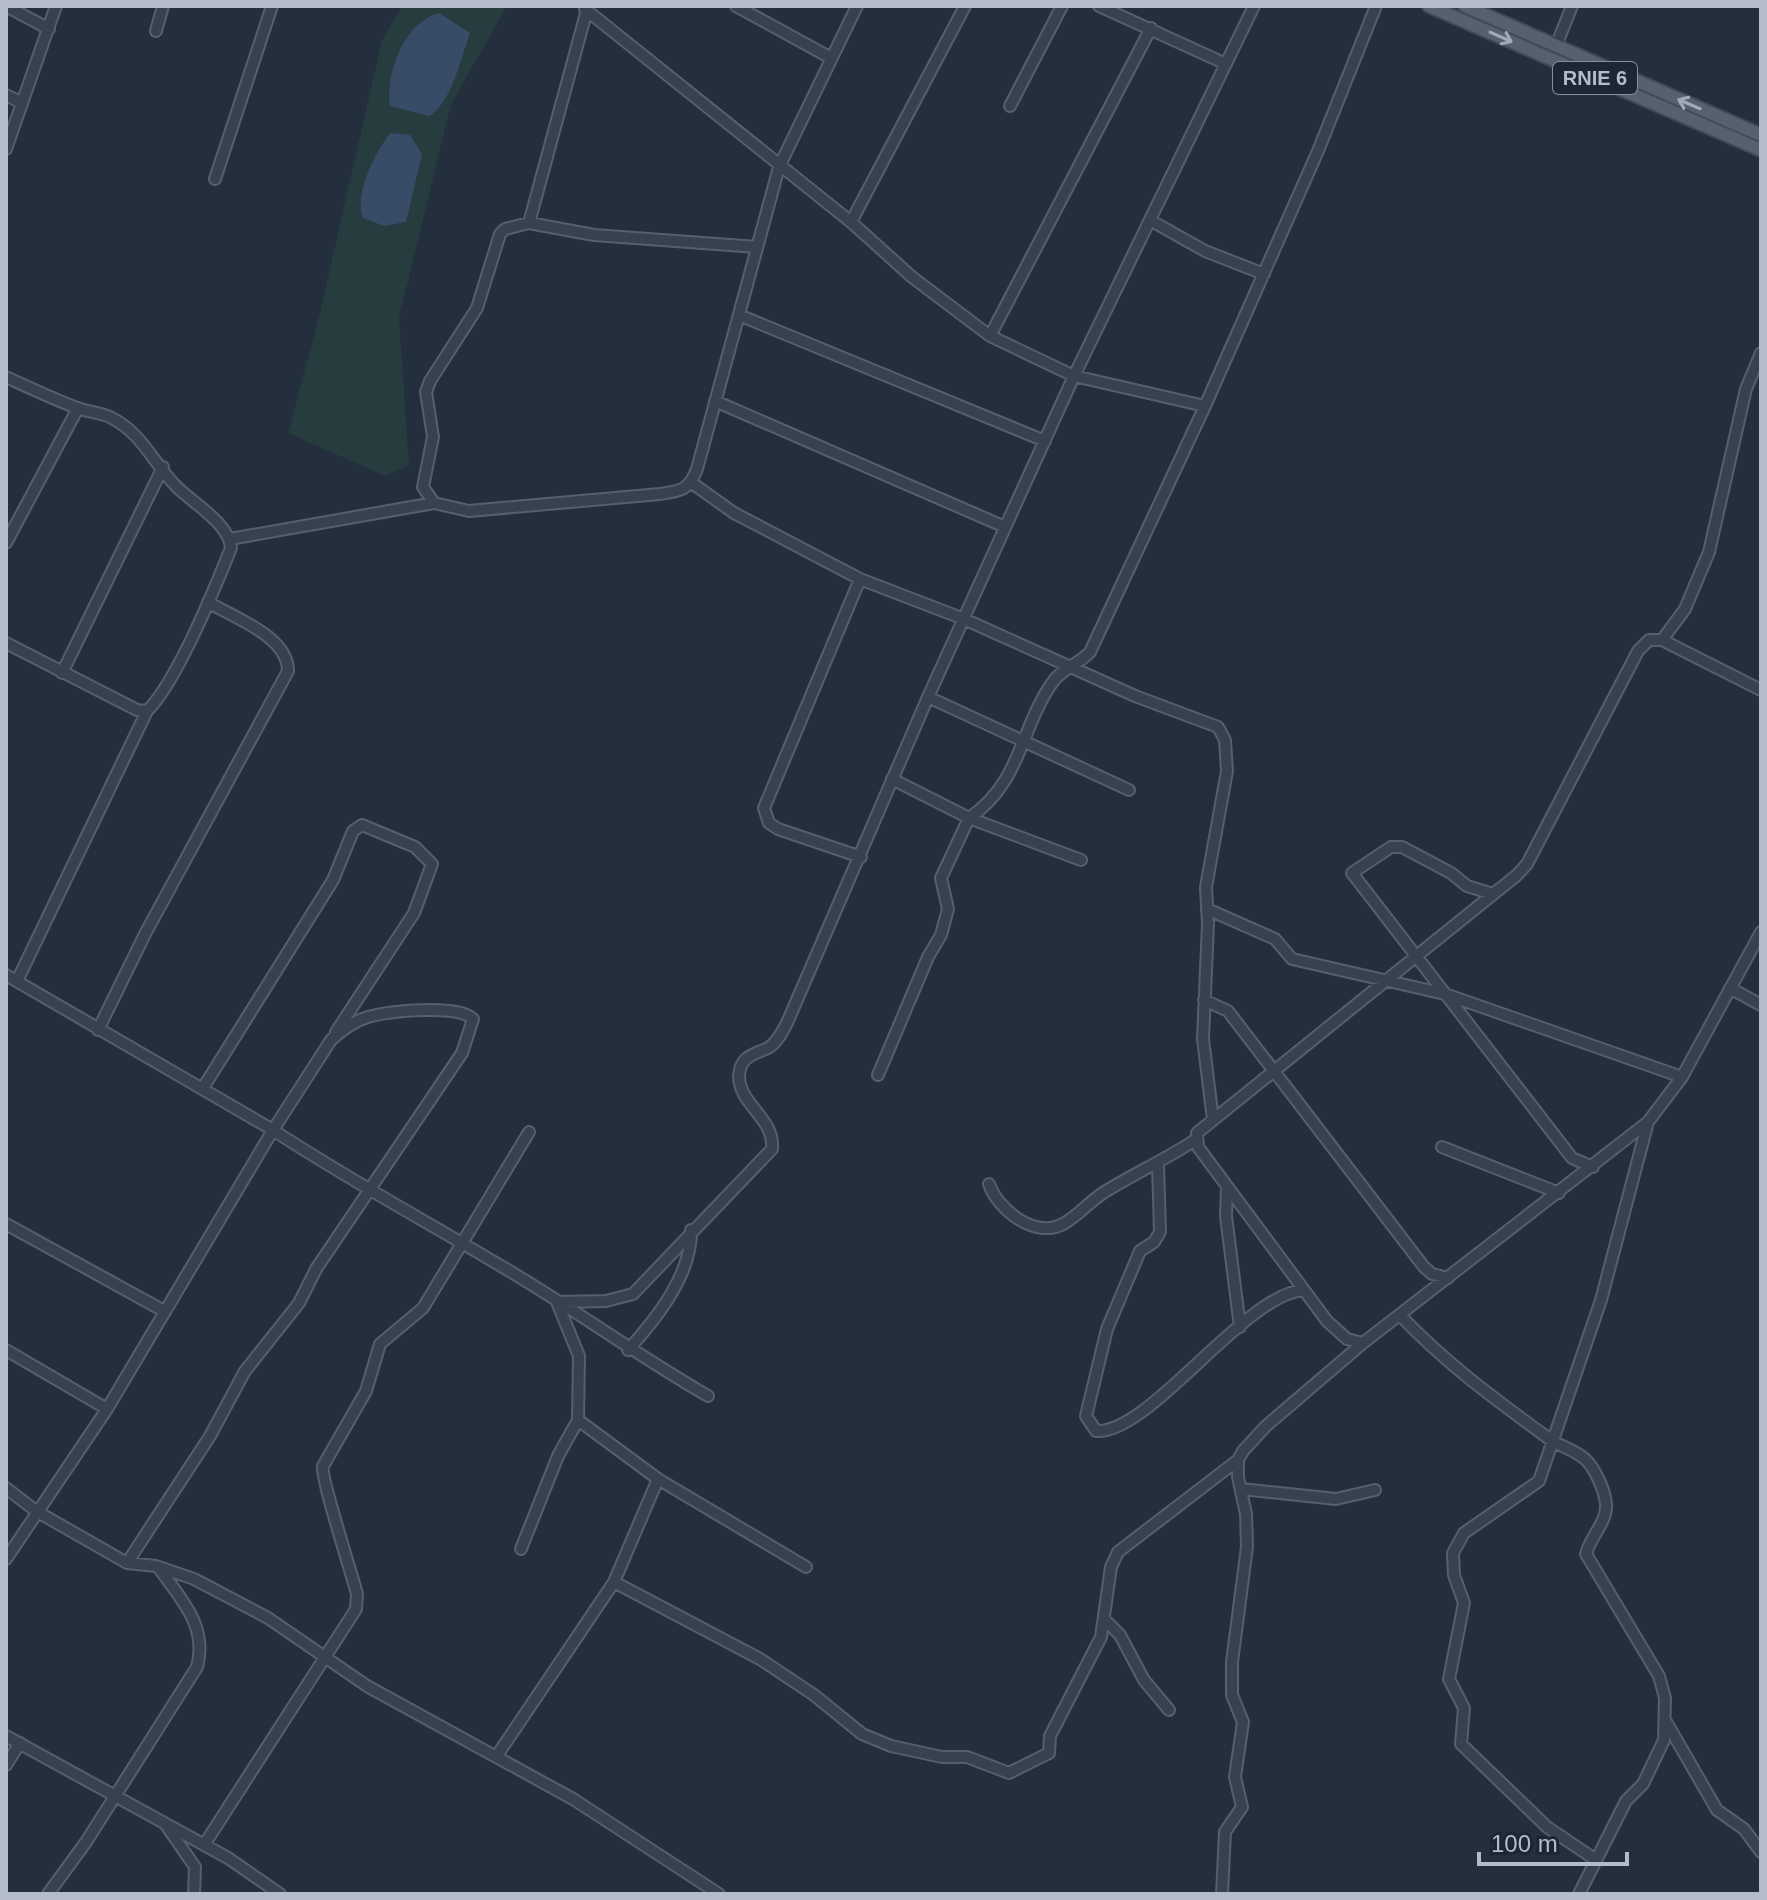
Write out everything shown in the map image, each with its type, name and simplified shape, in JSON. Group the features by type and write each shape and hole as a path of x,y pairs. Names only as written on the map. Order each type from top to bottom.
{"main road":[{"name":"RNIE 6","path":"1429,6 1761,150"},
{"name":"RNIE 6","path":"1465,6 1761,135"}],"street":[{"path":"6,6 49,29"},
{"path":"6,149 56,6"},
{"path":"156,31 163,6"},
{"path":"215,179 272,6"},
{"path":"736,6 831,58"},
{"path":"230,539 434,503 469,511 685,490 692,483 779,167 857,6"},
{"path":"851,222 965,6"},
{"path":"1010,106 1062,6"},
{"path":"1099,6 1226,64"},
{"path":"557,1302 606,1301 633,1294 691,1230 772,1149 770,1128 740,1089 742,1065 748,1054 768,1048 777,1040 787,1023 928,697 1074,376 1254,6"},
{"path":"878,1075 928,957 941,935 948,909 941,878 969,818 983,809 1014,770 1050,686 1061,671 1084,659 1096,641 1264,274 1376,6"},
{"path":"1556,46 1572,6"},
{"path":"529,223 586,8 779,167 851,222 912,277 990,336 1074,376 1205,406"},
{"path":"990,336 1151,28"},
{"path":"6,95 22,103"},
{"path":"1150,220 1205,251 1264,274"},
{"path":"434,503 423,487 433,437 426,392 477,308 500,234 505,229 529,223 594,235 757,247"},
{"path":"739,315 1045,441"},
{"path":"1662,640 1685,609 1709,552 1746,389 1761,353"},
{"path":"6,377 78,408 110,417 147,447 173,483 230,539 231,548 208,602 161,693 147,711 17,981"},
{"path":"715,401 1005,527"},
{"path":"6,543 78,408"},
{"path":"62,673 163,467"},
{"path":"692,483 734,513 860,579 964,619 1135,696 1218,727 1223,732 1227,771 1206,887 1204,1066 1213,1120"},
{"path":"860,579 764,808 769,823 778,829 861,857"},
{"path":"98,1030 145,934 288,671 285,653 274,640 208,602"},
{"path":"989,1184 995,1200 1007,1212 1038,1227 1050,1228 1062,1224 1103,1193 1195,1140 1197,1133 1416,958 1527,864 1638,651 1649,640 1662,640 1761,690"},
{"path":"6,643 137,710 147,711"},
{"path":"928,697 1129,790"},
{"path":"892,779 958,816 1081,860"},
{"path":"6,1559 107,1409 164,1311 242,1188 273,1130 414,913 432,864 415,847 362,825 353,831 333,880 203,1088"},
{"path":"1493,894 1467,886 1451,873 1402,847 1391,847 1353,870 1352,877 1377,903 1416,958 1572,1158 1593,1167"},
{"path":"1207,909 1275,939 1292,959 1445,994 1682,1077"},
{"path":"614,1582 760,1659 814,1695 862,1734 891,1746 942,1757 967,1757 1009,1773 1049,1753 1050,1736 1088,1667 1105,1620 1111,1567 1118,1552 1238,1460 1266,1426 1363,1343 1648,1122 1682,1077 1761,932"},
{"path":"6,975 203,1088 708,1396"},
{"path":"1730,988 1761,1005"},
{"path":"1204,1000 1228,1011 1424,1267 1432,1274 1448,1278"},
{"path":"127,1563 210,1436 245,1371 299,1303 316,1269 462,1053 473,1019 458,1010 381,1015 344,1028 331,1040"},
{"path":"1596,1860 1547,1827 1465,1751 1461,1736 1464,1708 1449,1679 1464,1603 1454,1575 1453,1553 1457,1543 1487,1515 1533,1488 1543,1472 1601,1300 1648,1122"},
{"path":"204,1845 356,1609 357,1594 334,1508 322,1480 323,1466 366,1391 380,1344 423,1308 464,1245 529,1132"},
{"path":"1195,1140 1337,1332 1363,1343"},
{"path":"1442,1147 1559,1193"},
{"path":"1158,1164 1160,1232 1154,1242 1140,1251 1107,1329 1086,1416 1092,1428 1103,1432 1113,1429 1150,1405 1240,1327 1285,1294 1304,1290"},
{"path":"1227,1186 1226,1216 1240,1327"},
{"path":"6,1224 164,1311"},
{"path":"628,1350 650,1324 687,1265 691,1230"},
{"path":"521,1549 558,1456 578,1420 579,1356 557,1302"},
{"path":"1400,1315 1470,1380 1552,1441 1587,1460 1605,1499 1607,1508 1592,1534 1586,1554 1659,1676 1665,1698 1664,1740 1654,1766 1643,1784 1626,1801 1579,1894"},
{"path":"6,1350 107,1409"},
{"path":"578,1420 658,1479 806,1567"},
{"path":"1222,1894 1225,1832 1242,1807 1235,1777 1243,1722 1232,1695 1234,1631 1247,1547 1238,1460"},
{"path":"496,1757 614,1582 658,1479"},
{"path":"6,1488 36,1511 127,1563 156,1566 194,1579 268,1618 377,1692 573,1799 719,1894"},
{"path":"1241,1489 1336,1499 1375,1490"},
{"path":"48,1894 114,1798 197,1667 201,1651 196,1621 156,1566"},
{"path":"1105,1620 1120,1635 1144,1680 1169,1710"},
{"path":"1664,1718 1717,1810 1744,1829 1761,1852"},
{"path":"6,1736 204,1845 268,1890 280,1894"},
{"path":"6,1765 20,1743"},
{"path":"165,1824 195,1867 194,1894"}],"green space":[{"path":"402,6 507,6 451,104 399,318 409,465 385,476 288,433 319,317 382,40"}],"water":[{"path":"439,13 470,33 450,90 437,110 429,116 390,106 391,79 400,51 416,27"},
{"path":"390,133 410,135 422,154 406,222 384,226 363,218 361,197 372,162"}]}
